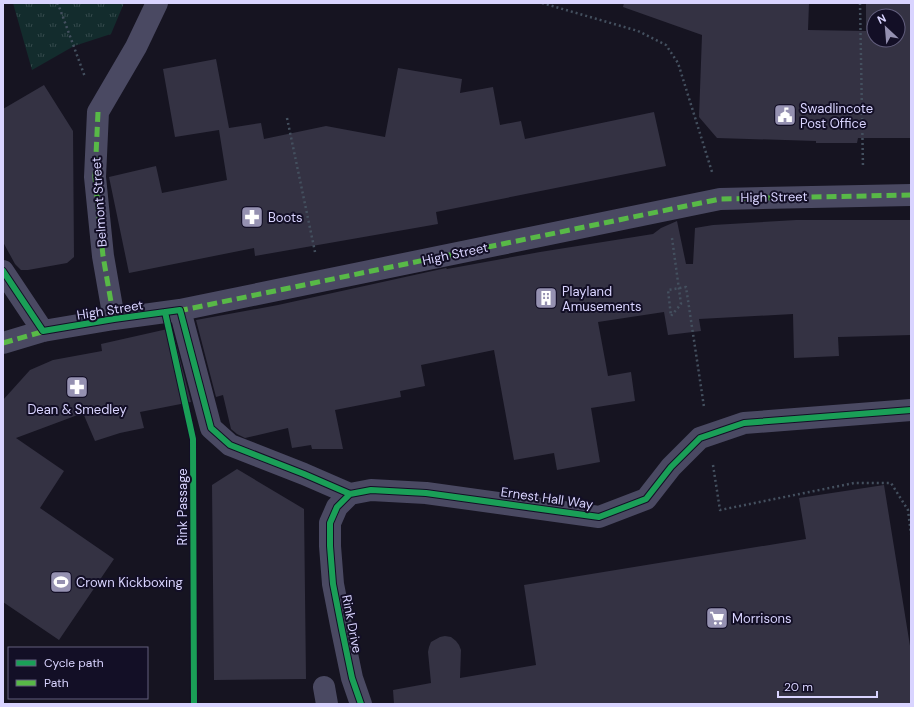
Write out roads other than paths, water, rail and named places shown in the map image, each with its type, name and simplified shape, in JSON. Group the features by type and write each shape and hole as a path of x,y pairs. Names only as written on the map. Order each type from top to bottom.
{"street":[{"name":"Belmont Street","path":"114,319 103,256 95,177 98,112 136,47 157,3"},
{"name":"High Street","path":"3,343 43,331 180,310 720,199 911,195"},
{"path":"3,271 43,331"},
{"path":"180,310 211,428 230,445 350,494"},
{"name":"Ernest Hall Way","path":"350,494 371,490 426,493 599,517 646,499 671,467 700,438 708,435 744,423 911,410"},
{"name":"Rink Drive","path":"350,494 337,507 330,523 330,546 333,584 342,630 352,678 361,704"}],"place":[{"name":"Swadlincote Post Office","path":"785,115"},
{"name":"Boots","path":"252,217"},
{"name":"Playland Amusements","path":"546,298"},
{"name":"Dean & Smedley","path":"77,387"},
{"name":"Crown Kickboxing","path":"61,582"},
{"name":"Morrisons","path":"717,618"}]}
